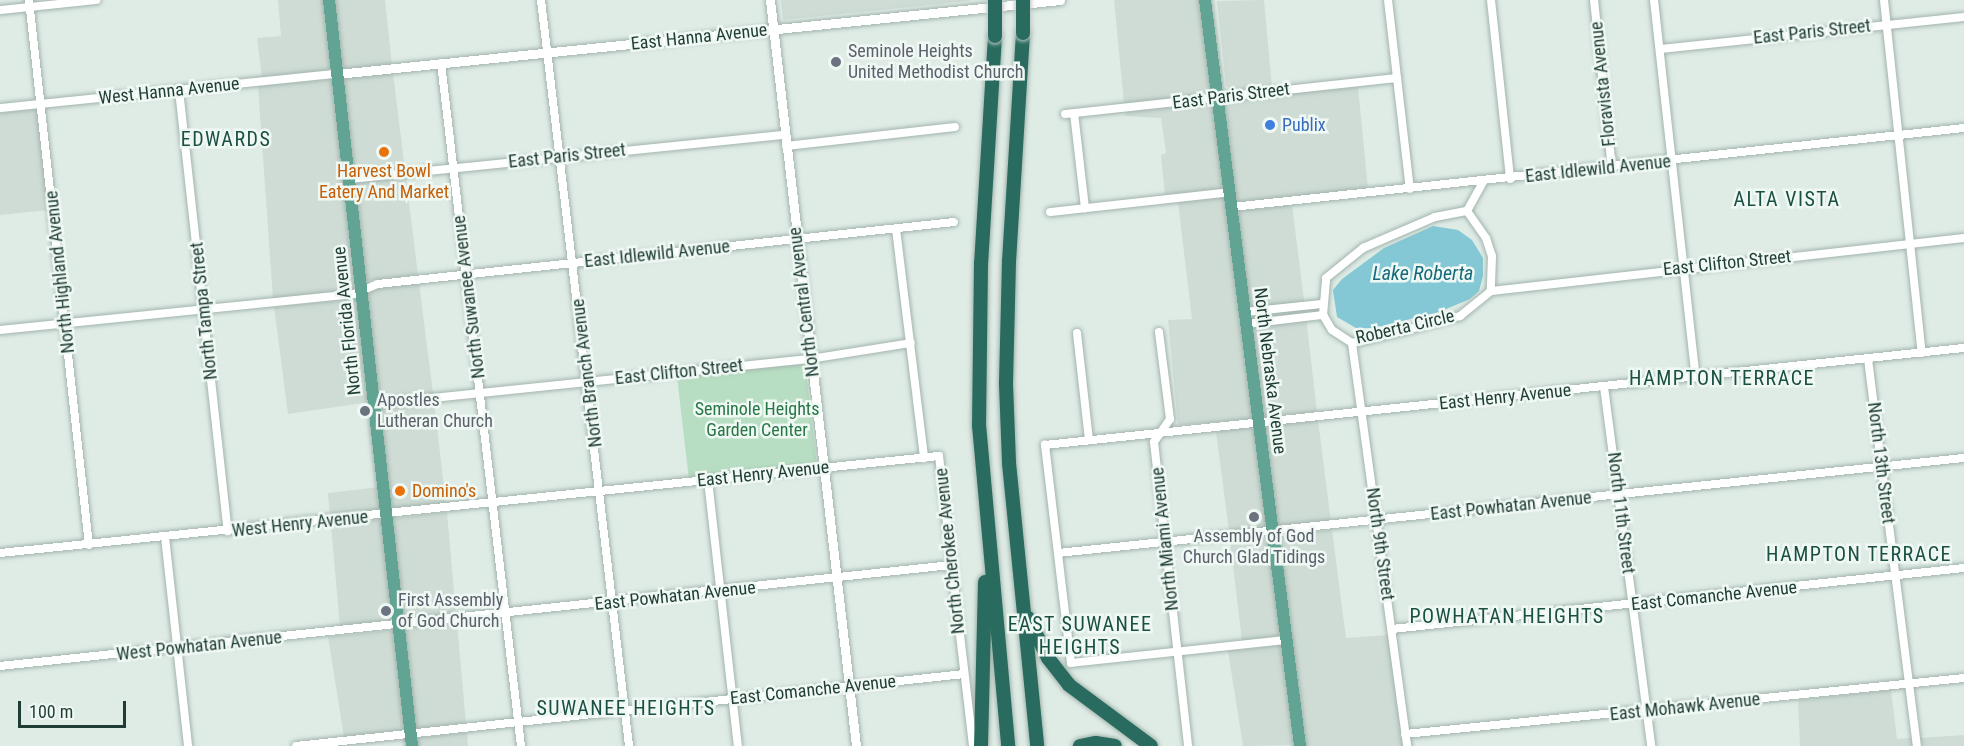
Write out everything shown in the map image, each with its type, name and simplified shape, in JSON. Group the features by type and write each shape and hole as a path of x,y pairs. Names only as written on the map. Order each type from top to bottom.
{"highway":[{"path":"995,0 978,348 988,550 1008,746"},
{"path":"1023,0 1006,344 1010,463 1037,746"},
{"path":"981,746 982,647 988,550"},
{"path":"1022,603 1036,637 1062,676 1151,746"},
{"path":"1080,746 1096,742 1115,746"}],"main road":[{"name":"North Florida Avenue","path":"329,0 411,740"},
{"name":"North Nebraska Avenue","path":"1205,0 1299,746"}],"street":[{"path":"0,10 30,3 96,0"},
{"name":"North Branch Avenue","path":"541,0 601,492 629,746"},
{"name":"North Central Avenue","path":"770,0 856,746"},
{"name":"East Hanna Avenue","path":"337,74 1060,0"},
{"path":"1388,0 1410,189"},
{"path":"1491,0 1510,179"},
{"name":"Floravista Avenue","path":"1594,0 1612,168"},
{"path":"1654,0 1696,378"},
{"path":"1884,0 1922,353"},
{"name":"North Highland Avenue","path":"30,3 89,545"},
{"name":"East Paris Street","path":"1660,49 1964,17"},
{"name":"North Suwanee Avenue","path":"441,63 521,746"},
{"name":"West Hanna Avenue","path":"0,108 337,74"},
{"name":"East Paris Street","path":"1085,208 1070,114 1397,78"},
{"name":"North Tampa Street","path":"179,90 228,531"},
{"path":"786,146 955,127"},
{"name":"East Idlewild Avenue","path":"1232,207 1483,182 1964,128"},
{"name":"East Paris Street","path":"349,179 785,135"},
{"path":"1467,211 1483,182"},
{"path":"1050,212 1230,192"},
{"path":"1467,211 1486,238 1492,255 1491,291"},
{"path":"1245,318 1323,315 1322,304 1326,278 1363,248 1435,217 1467,211"},
{"name":"East Idlewild Avenue","path":"0,330 354,294 368,285 466,273 954,222"},
{"name":"North Cherokee Avenue","path":"896,229 924,458 939,456 973,746"},
{"name":"East Clifton Street","path":"1491,291 1964,238"},
{"name":"Roberta Circle","path":"1323,315 1332,330 1352,343 1460,316 1491,291"},
{"path":"1245,318 1322,304"},
{"name":"North Miami Avenue","path":"1159,332 1170,419 1165,430 1154,442 1188,746"},
{"path":"1077,333 1089,440"},
{"name":"North 9th Street","path":"1352,343 1407,746"},
{"name":"East Clifton Street","path":"374,404 810,359 911,344"},
{"name":"East Henry Avenue","path":"1058,554 1046,445 1165,430 1696,378 1964,348"},
{"name":"North 13th Street","path":"1868,359 1917,746"},
{"name":"North 11th Street","path":"1604,387 1651,746"},
{"name":"East Henry Avenue","path":"601,492 924,458"},
{"name":"East Powhatan Avenue","path":"1058,554 1964,458"},
{"path":"708,480 738,746"},
{"name":"West Henry Avenue","path":"0,553 601,492"},
{"path":"165,537 188,746"},
{"path":"1058,554 1071,663 1286,640"},
{"name":"East Powhatan Avenue","path":"399,625 951,566"},
{"name":"East Comanche Avenue","path":"1392,629 1964,568"},
{"name":"West Powhatan Avenue","path":"0,666 399,625"},
{"name":"East Comanche Avenue","path":"296,746 411,740 518,722 964,674"},
{"name":"East Mohawk Avenue","path":"1405,734 1964,678"}],"shaded area":[{"path":"278,0 325,0 333,70 262,78 257,38 281,36"},
{"path":"333,0 385,0 392,65 341,70"},
{"path":"781,0 969,0 970,1 783,20"},
{"path":"1114,0 1202,0 1213,93 1124,104"},
{"path":"1264,0 1272,87 1231,90 1226,85 1217,1"},
{"path":"393,73 405,170 352,175 341,78"},
{"path":"334,79 358,290 273,299 258,86"},
{"path":"1358,87 1368,189 1235,203 1222,100"},
{"path":"1214,101 1225,188 1165,195 1161,155 1166,153 1161,118 1125,116 1125,112"},
{"path":"38,109 49,210 0,215 0,113"},
{"path":"406,178 418,275 365,281 353,183"},
{"path":"1226,197 1255,419 1178,425 1168,320 1192,319 1178,202"},
{"path":"1292,205 1305,308 1249,314 1236,211"},
{"path":"419,283 433,393 377,399 366,289"},
{"path":"359,298 370,402 288,414 274,307"},
{"path":"1306,317 1317,412 1262,417 1250,323"},
{"path":"434,402 446,504 390,510 378,407"},
{"path":"1318,420 1331,522 1276,529 1263,426"},
{"path":"1256,427 1268,529 1229,531 1216,432 1198,432"},
{"path":"380,487 382,511 330,516 328,493"},
{"path":"447,512 456,615 402,621 391,519"},
{"path":"383,519 395,622 340,627 331,525"},
{"path":"1332,530 1346,638 1389,635 1403,746 1303,746 1277,537"},
{"path":"1269,537 1282,636 1242,641 1230,540"},
{"path":"457,623 466,724 414,730 403,629"},
{"path":"396,630 407,731 344,737 328,637"},
{"path":"1283,645 1296,745 1243,746 1228,651"},
{"path":"1891,690 1897,739 1912,738 1913,746 1800,746 1798,700"},
{"path":"467,732 468,746 416,746 415,738"},
{"path":"1964,735 1964,746 1921,746 1920,738"}],"green space":[{"name":"Seminole Heights Garden Center","path":"805,364 817,466 689,480 677,377"}],"water":[{"name":"Lake Roberta","path":"1433,226 1458,230 1472,240 1483,258 1483,276 1479,291 1470,299 1439,312 1374,328 1356,328 1337,317 1333,290 1342,279 1384,248"}],"place":[{"name":"Seminole Heights United Methodist Church","path":"836,62"},
{"name":"Publix","path":"1270,125"},
{"name":"Harvest Bowl Eatery And Market","path":"384,152"},
{"name":"Apostles Lutheran Church","path":"365,411"},
{"name":"Domino's","path":"400,491"},
{"name":"Assembly of God Church Glad Tidings","path":"1254,517"},
{"name":"First Assembly of God Church","path":"386,611"}],"district":[{"name":"EDWARDS","path":"226,139"},
{"name":"ALTA VISTA","path":"1787,199"},
{"name":"HAMPTON TERRACE","path":"1722,378"},
{"name":"HAMPTON TERRACE","path":"1859,554"},
{"name":"POWHATAN HEIGHTS","path":"1507,616"},
{"name":"EAST SUWANEE HEIGHTS","path":"1080,636"},
{"name":"SUWANEE HEIGHTS","path":"626,708"}]}
